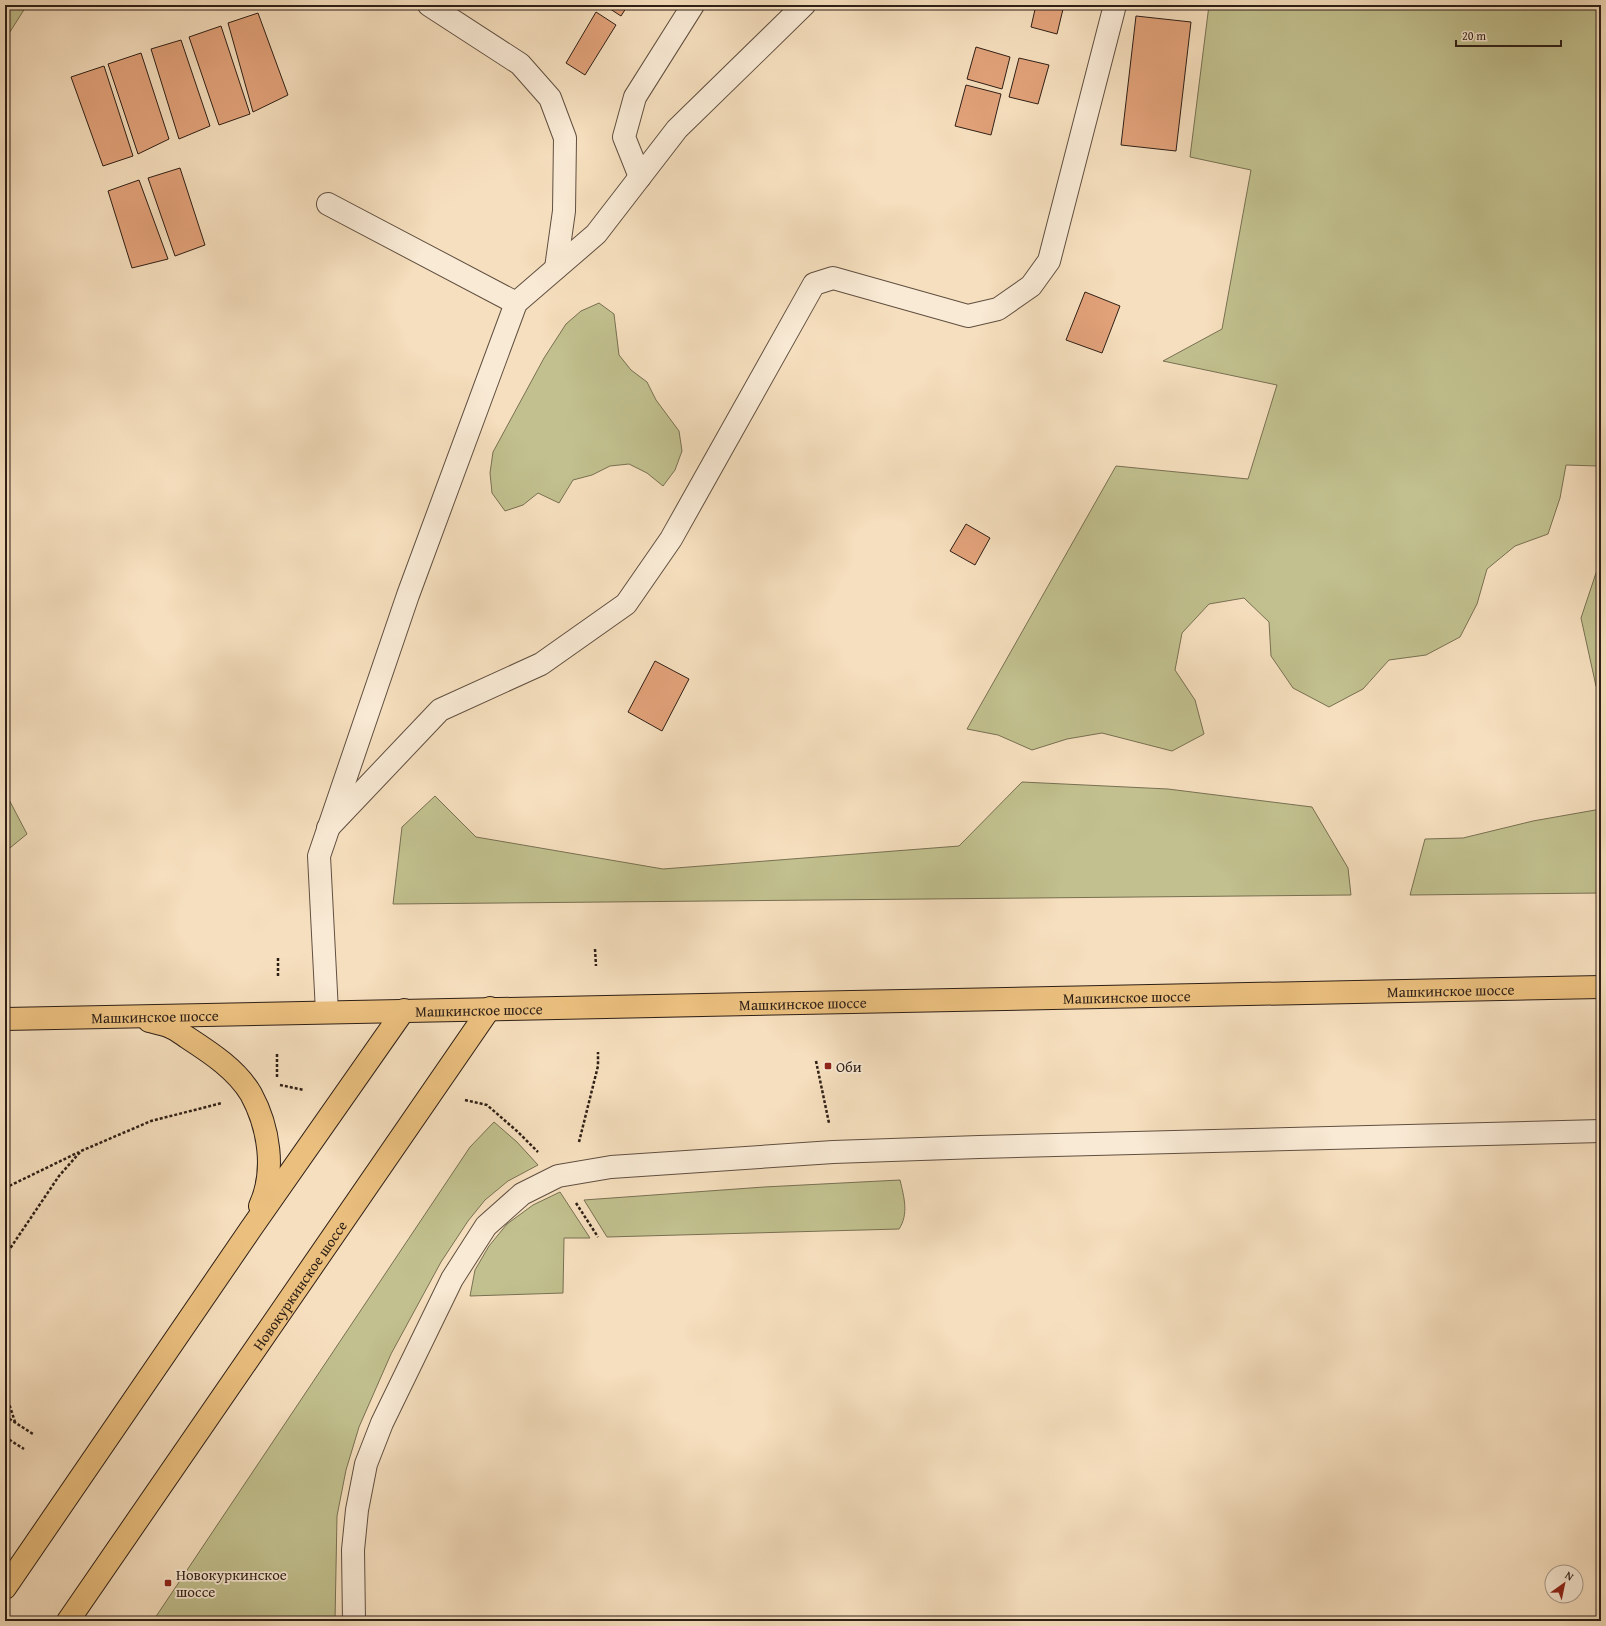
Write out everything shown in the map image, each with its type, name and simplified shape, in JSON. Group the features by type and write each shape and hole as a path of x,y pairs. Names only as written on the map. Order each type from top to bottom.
{"main road":[{"name":"Машкинское шоссе","path":"5,1019 490,1008 1601,987"},
{"name":"Новокуркинское шоссе","path":"68,1621 490,1008"},
{"path":"5,1588 250,1230 404,1010"},
{"path":"129,1016 170,1026 216,1056 235,1074 250,1093 260,1114 266,1134 269,1159 268,1181 264,1196 250,1230"}],"lane":[{"path":"429,5 520,64 550,98 565,138 564,211 556,268"},
{"path":"640,177 624,137 635,97 694,5"},
{"path":"327,1012 319,856 408,595 516,302 596,234 677,129 804,5"},
{"path":"328,828 440,710 541,664 626,604 671,538 814,284 834,278 968,316 998,309 1031,286 1049,261 1115,5"},
{"path":"328,204 516,302"},
{"path":"354,1621 354,1550 357,1510 366,1464 382,1423 452,1279 486,1226 522,1194 558,1176 611,1167 833,1152 1601,1131"}],"path":[{"path":"595,949 596,966"},
{"path":"278,956 278,976"},
{"path":"571,1174 598,1066 598,1052"},
{"path":"277,1054 277,1085 304,1090"},
{"path":"816,1061 830,1130"},
{"path":"465,1100 487,1105 518,1132 541,1156"},
{"path":"5,1188 82,1151 151,1121 228,1101"},
{"path":"5,1256 59,1176 82,1151"},
{"path":"574,1200 598,1237"},
{"path":"5,1391 15,1423"},
{"path":"5,1416 33,1434"},
{"path":"5,1437 24,1449"},
{"path":"5,1440 10,1440"}],"shaded area":[{"path":"5,5 27,5 8,35 5,37"},
{"path":"1209,5 1601,5 1601,468 1598,466 1566,465 1560,498 1548,534 1515,546 1487,569 1477,604 1460,637 1426,655 1389,660 1363,689 1329,707 1293,688 1271,656 1269,622 1244,598 1209,604 1182,633 1175,670 1195,700 1204,734 1172,751 1102,733 1067,739 1032,750 998,735 967,729 1116,466 1248,479 1277,385 1163,361 1222,329 1251,170 1190,157"},
{"path":"599,303 614,314 619,355 631,370 647,382 656,400 679,431 682,451 675,470 663,486 647,473 629,464 610,466 592,475 573,480 559,503 538,493 523,505 505,511 492,493 490,473 493,452 544,358 566,324 581,311"},
{"path":"1601,558 1601,693 1596,686 1581,618"},
{"path":"1022,782 1168,789 1312,807 1348,868 1351,895 393,904 402,827 435,796 476,837 663,869 959,846"},
{"path":"5,792 27,834 5,852"},
{"path":"1601,809 1601,893 1410,895 1425,839 1463,838 1533,821"},
{"path":"494,1122 517,1142 538,1165 508,1181 485,1200 468,1221 441,1262 391,1354 359,1427 346,1470 337,1516 335,1621 153,1621 470,1147"},
{"path":"900,1180 905,1211 899,1229 607,1237 584,1200 764,1187"},
{"path":"560,1192 590,1238 564,1238 563,1293 470,1296 475,1270 489,1246 507,1224 533,1205"}],"building":[{"path":"604,5 628,5 621,16"},
{"path":"1036,5 1064,5 1057,34 1031,27"},
{"path":"596,12 616,25 585,75 566,63"},
{"path":"258,13 288,95 253,112 228,23"},
{"path":"1136,16 1191,22 1176,151 1121,145"},
{"path":"221,26 250,114 219,125 189,37"},
{"path":"181,40 210,126 179,139 151,49"},
{"path":"976,47 1010,57 1002,89 967,79"},
{"path":"141,53 169,139 138,154 108,64"},
{"path":"1019,58 1049,65 1038,104 1009,97"},
{"path":"104,66 133,156 103,166 71,77"},
{"path":"966,85 1001,94 991,135 955,126"},
{"path":"180,168 205,245 175,256 148,178"},
{"path":"139,180 168,259 132,268 108,191"},
{"path":"1085,292 1120,306 1102,353 1066,340"},
{"path":"966,524 990,538 975,565 950,551"},
{"path":"655,661 689,679 662,731 628,712"}],"place":[{"name":"Оби","path":"828,1066"},
{"name":"Новокуркинское шоссе","path":"168,1583"}]}
